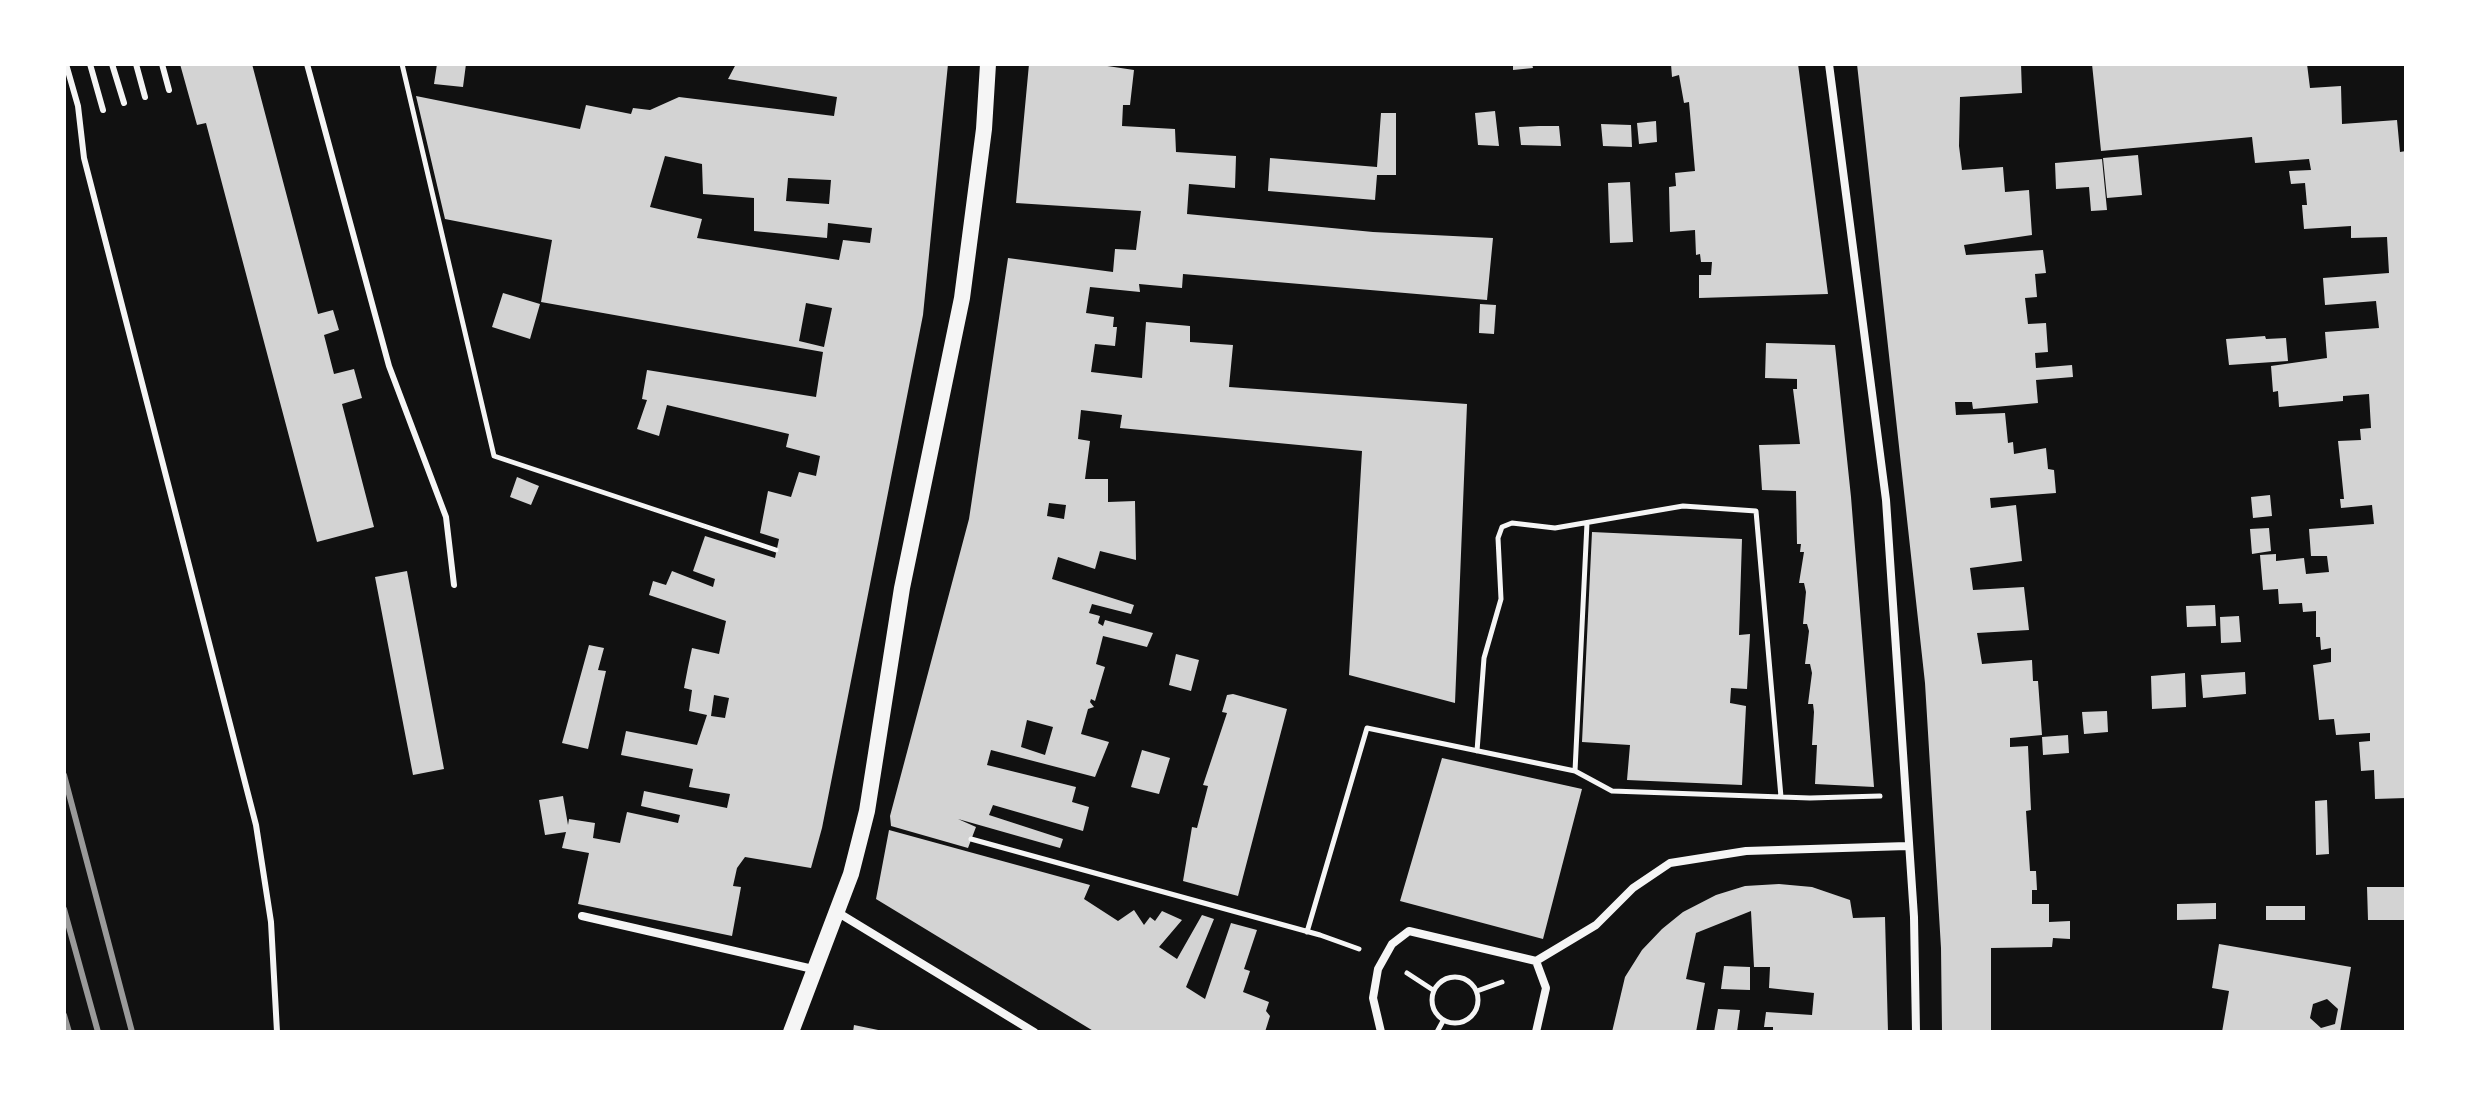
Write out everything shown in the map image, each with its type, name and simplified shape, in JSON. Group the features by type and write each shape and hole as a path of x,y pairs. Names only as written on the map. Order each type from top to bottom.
{"main road":[{"path":"791,1032 837,912 867,811 902,588 962,298 988,64"}],"street":[{"path":"1829,64 1886,500 1914,917 1916,1032"},
{"path":"1381,1032 1373,998 1378,969 1392,944 1409,931 1536,961 1596,925 1633,888 1670,863 1746,851 1907,846"},
{"path":"837,912 1034,1032"},
{"path":"582,916 813,969"},
{"path":"1536,961 1546,988 1536,1032"}],"lane":[{"path":"66,64 78,106 84,158 256,825 271,922 277,1032"},
{"path":"90,64 103,110"},
{"path":"112,64 124,103"},
{"path":"136,64 145,97"},
{"path":"162,64 169,90"},
{"path":"307,64 389,366 446,517 454,585"}],"path":[{"path":"402,64 494,456 776,550"},
{"path":"1477,751 1484,658 1501,599 1498,538 1502,527 1512,523 1555,528 1683,506 1756,511 1781,797"},
{"path":"1575,771 1587,523"},
{"path":"1307,932 1367,728 1575,771 1612,791 1781,797 1904,795"},
{"path":"971,839 1369,952"},
{"path":"1452,977 1467,980 1479,999 1474,1014 1462,1023 1443,1021 1432,1006 1433,990 1452,977"},
{"path":"1437,1032 1443,1021"}],"building":[{"path":"180,64 252,64 318,314 333,310 339,330 324,335 334,374 354,369 362,398 342,404 374,527 317,542 206,123 197,125"},
{"path":"437,64 466,64 463,87 434,84"},
{"path":"736,64 948,64 923,315 822,828 811,868 745,857 737,868 733,886 741,887 732,936 578,904 589,853 562,848 566,832 545,835 539,800 563,796 568,825 569,819 595,823 593,838 620,843 627,812 678,823 680,815 641,806 644,791 727,808 730,794 689,787 693,769 621,755 626,731 697,745 707,715 689,711 692,690 684,688 692,648 719,654 726,621 649,595 653,581 666,585 672,571 713,587 715,579 693,571 705,536 775,558 779,539 760,533 768,491 791,497 799,472 816,476 820,456 786,447 789,434 667,405 659,436 637,429 647,400 642,399 647,370 816,397 823,352 541,302 552,240 445,219 416,96 580,129 586,105 631,114 633,108 650,110 679,97 834,116 837,97 728,79","holes":["665,156 702,164 703,194 754,198 754,231 827,238 828,223 872,228 870,243 843,240 839,260 697,238 702,219 650,207","788,178 831,180 829,204 786,201","806,303 832,308 824,347 799,341","714,695 729,698 725,718 711,716"]},
{"path":"1029,64 1094,64 1134,70 1130,105 1123,105 1122,126 1175,129 1176,152 1236,156 1235,188 1189,184 1187,214 1373,232 1493,238 1487,300 1183,274 1182,288 1139,284 1140,292 1090,287 1086,313 1114,317 1113,327 1117,327 1115,346 1095,344 1091,372 1142,378 1146,322 1190,326 1190,342 1233,345 1229,387 1467,404 1455,703 1349,675 1362,451 1120,428 1122,415 1081,410 1078,439 1090,441 1085,479 1108,479 1108,502 1135,501 1136,560 1100,551 1095,569 1058,557 1052,579 1134,605 1131,614 1092,604 1089,613 1100,616 1098,623 1103,626 1105,620 1153,633 1147,647 1103,636 1096,664 1105,667 1095,701 1091,699 1090,702 1094,707 1088,709 1081,734 1109,742 1095,777 991,750 987,765 1076,787 1072,802 1089,807 1083,831 993,805 989,815 1063,839 1060,848 958,819 976,827 968,848 891,826 890,816 969,519 1008,258 1113,272 1115,249 1136,250 1141,211 1016,203","holes":["1049,503 1066,505 1064,519 1047,516","1027,720 1053,727 1045,755 1021,747"]},
{"path":"1513,64 1532,64 1533,68 1513,70"},
{"path":"1671,64 1798,64 1828,294 1699,298 1699,275 1711,275 1712,262 1701,262 1700,254 1696,255 1695,230 1670,232 1669,187 1676,186 1675,173 1695,171 1689,102 1684,103 1679,75 1672,77"},
{"path":"1857,64 2021,64 2022,93 1960,97 1959,146 1962,170 2003,167 2005,192 2029,190 2032,235 1964,245 1966,255 2043,250 2046,273 2035,274 2037,297 2025,298 2028,324 2046,323 2048,352 2035,353 2036,368 2072,365 2073,377 2036,380 2038,403 1973,409 1972,402 1955,402 1956,415 2005,413 2008,443 2013,442 2014,454 2046,448 2048,469 2054,470 2056,493 1990,498 1991,508 2016,505 2022,561 1970,568 1973,590 2024,587 2029,630 1977,633 1982,664 2032,660 2033,681 2038,681 2042,735 2010,738 2010,747 2028,746 2031,810 2026,811 2030,871 2036,871 2037,890 2032,890 2032,904 2049,904 2049,922 2070,921 2070,939 2053,938 2052,947 1991,948 1991,1032 1942,1032 1941,948 1925,683"},
{"path":"2092,64 2307,64 2310,88 2341,86 2342,124 2397,120 2400,152 2406,151 2406,798 2375,799 2374,770 2361,771 2359,742 2370,741 2370,733 2336,735 2334,719 2319,720 2313,665 2331,662 2331,648 2321,650 2320,637 2316,637 2316,611 2303,612 2302,603 2279,604 2278,589 2263,590 2260,555 2276,554 2276,561 2304,558 2306,574 2329,572 2327,556 2311,556 2309,529 2374,524 2372,505 2341,508 2340,499 2344,499 2338,441 2361,440 2360,429 2371,428 2369,394 2343,396 2343,401 2279,407 2278,391 2273,392 2271,366 2327,358 2325,332 2379,328 2376,301 2325,305 2323,278 2389,273 2387,237 2351,238 2351,226 2304,229 2302,205 2307,205 2305,183 2291,184 2289,171 2311,170 2309,159 2255,163 2252,137 2101,151"},
{"path":"1495,111 1499,146 1478,145 1475,113"},
{"path":"1381,113 1396,113 1396,175 1377,175 1375,200 1268,191 1270,158 1377,167"},
{"path":"1656,121 1657,142 1639,144 1637,123"},
{"path":"1601,124 1631,125 1632,147 1603,146"},
{"path":"1559,126 1561,146 1521,145 1519,127"},
{"path":"2138,155 2142,195 2107,198 2103,158"},
{"path":"2102,159 2107,210 2091,211 2089,187 2056,189 2055,163"},
{"path":"1630,182 1633,242 1610,243 1608,183"},
{"path":"503,293 540,304 530,339 492,327"},
{"path":"1480,304 1496,305 1494,334 1479,333"},
{"path":"2265,336 2266,339 2286,338 2288,361 2229,365 2226,339"},
{"path":"1766,343 1835,345 1851,497 1874,787 1815,784 1817,745 1812,745 1813,704 1808,704 1812,673 1810,664 1805,664 1809,631 1807,624 1803,624 1806,592 1804,583 1799,583 1804,552 1800,552 1801,544 1797,544 1796,491 1762,490 1759,445 1800,444 1793,389 1797,389 1797,379 1765,378"},
{"path":"517,477 539,486 531,505 510,497"},
{"path":"2270,495 2272,516 2253,518 2251,497"},
{"path":"2269,528 2271,551 2252,554 2250,529"},
{"path":"1592,532 1742,539 1739,635 1750,634 1747,689 1731,688 1730,703 1746,706 1742,785 1627,780 1630,745 1582,742"},
{"path":"407,571 444,769 413,775 375,577"},
{"path":"2215,605 2216,626 2187,627 2186,606"},
{"path":"2239,616 2241,642 2221,643 2220,617"},
{"path":"589,645 604,648 598,670 606,671 588,749 562,743"},
{"path":"1176,654 1199,660 1191,691 1169,685"},
{"path":"2245,672 2246,694 2203,698 2201,675"},
{"path":"2185,673 2186,707 2152,709 2151,676"},
{"path":"1227,695 1287,709 1238,896 1183,881 1192,827 1197,828 1208,786 1203,785 1227,713 1222,712"},
{"path":"2107,711 2108,732 2084,734 2082,712"},
{"path":"2068,735 2069,753 2043,755 2042,737"},
{"path":"1142,750 1170,758 1159,794 1131,787"},
{"path":"1442,758 1582,789 1543,939 1400,901"},
{"path":"2327,800 2329,854 2316,855 2315,801"},
{"path":"889,830 1090,885 1084,899 1118,921 1134,910 1144,925 1150,917 1155,921 1162,911 1182,920 1159,947 1177,959 1202,915 1214,919 1186,987 1205,999 1231,923 1257,930 1244,969 1250,971 1243,992 1269,1002 1266,1011 1270,1016 1265,1032 1095,1032 876,899"},
{"path":"1779,884 1812,887 1850,900 1853,918 1885,917 1888,1032 1773,1032 1773,1027 1764,1027 1766,1012 1812,1015 1814,993 1769,988 1770,967 1754,967 1751,911 1696,933 1686,979 1705,983 1696,1032 1612,1032 1625,977 1642,950 1662,929 1683,912 1716,895 1745,886"},
{"path":"2367,887 2406,887 2406,920 2368,920"},
{"path":"2216,903 2216,919 2177,920 2177,904"},
{"path":"2266,906 2305,906 2305,920 2266,920"},
{"path":"2219,944 2351,967 2340,1032 2222,1032 2229,991 2212,988","holes":["2327,999 2338,1009 2335,1024 2321,1028 2310,1018 2313,1004"]},
{"path":"1724,966 1750,967 1750,990 1721,989"},
{"path":"1718,1009 1740,1010 1737,1032 1714,1032"},
{"path":"854,1025 883,1031 883,1032 853,1032"}],"railway":[{"path":"64,775 132,1032"},
{"path":"64,909 98,1032"},
{"path":"64,1015 69,1032"}]}
